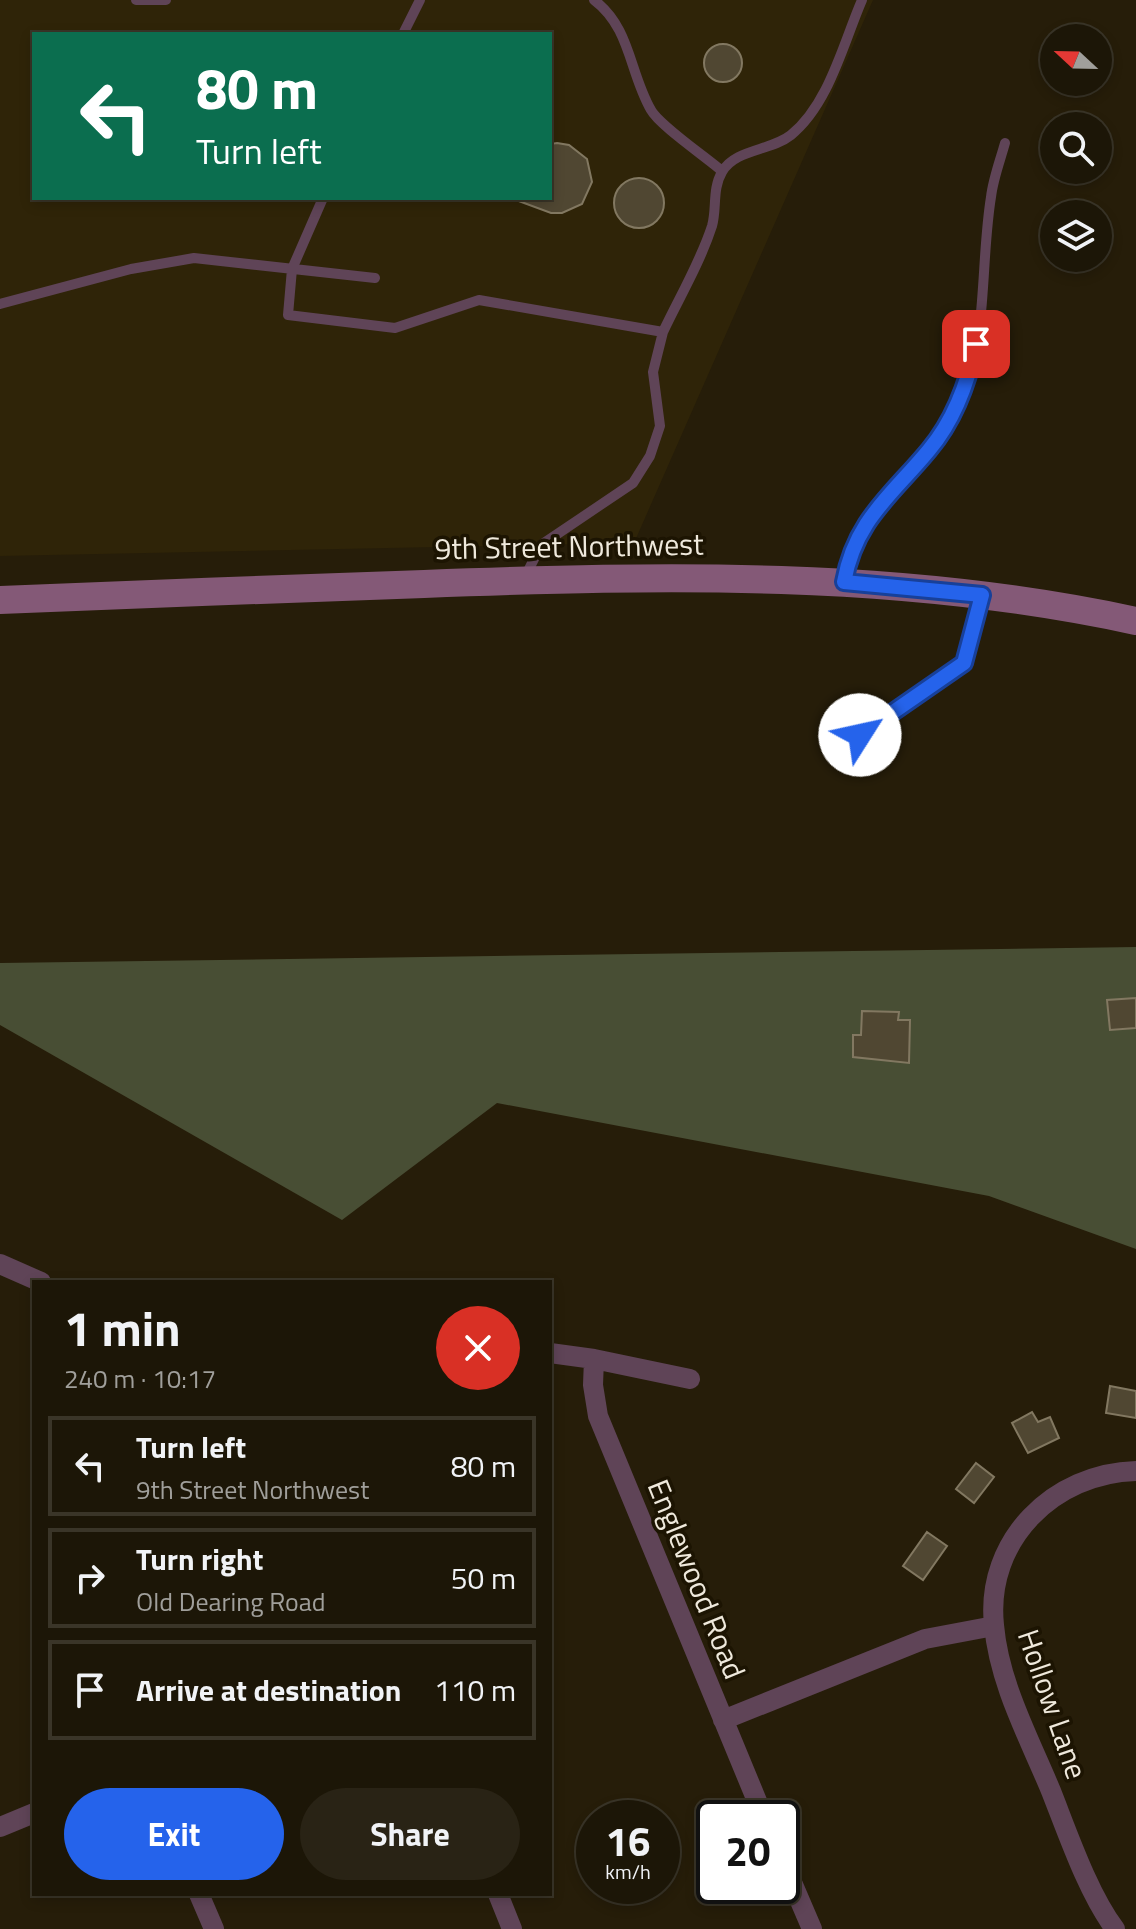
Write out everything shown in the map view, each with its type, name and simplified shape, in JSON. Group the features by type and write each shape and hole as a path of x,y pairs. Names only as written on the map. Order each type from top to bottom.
{"street":[{"name":"9th Street Northwest","path":"0,600 648,576 844,582 982,595 1136,621"},
{"path":"0,1264 36,1280"},
{"path":"552,1353 690,1379"},
{"name":"Englewood Road","path":"594,1359 593,1385 598,1416 756,1800"},
{"name":"Hollow Lane","path":"1115,1929 1061,1816 1008,1687 994,1626 998,1577 1016,1534 1037,1507 1085,1479 1117,1471 1136,1471"},
{"path":"723,1720 925,1639 994,1626"},
{"path":"0,1827 32,1814"},
{"path":"200,1896 214,1929"},
{"path":"499,1896 512,1929"},
{"path":"800,1901 812,1929"}],"lane":[{"path":"136,0 166,0"},
{"path":"404,32 420,0"},
{"path":"524,579 541,545 633,483 650,456 660,426 653,372 663,332 713,223 716,187 722,171 735,159 772,146 792,134 820,100 862,0"},
{"path":"601,2 626,39 651,112 722,171"},
{"path":"844,582 854,546 875,508 934,444 966,386 981,319 991,197 1005,143"},
{"path":"322,200 292,269 288,315 395,328 479,300 663,332"},
{"path":"0,304 131,269 194,258 375,278"},
{"path":"860,735 964,663 982,595"}],"shaded area":[{"path":"0,0 873,0 634,543 0,556"}],"green space":[{"path":"1136,947 1136,1249 989,1196 497,1103 342,1220 0,1025 0,963"}],"building":[{"path":"723,44 737,49 742,63 737,77 723,82 709,77 704,63 709,49"},
{"path":"552,144 569,145 587,159 592,182 582,204 562,213 551,213 516,200 552,200"},
{"path":"639,178 657,185 664,203 657,221 639,228 621,221 614,203 621,185"},
{"path":"1136,998 1136,1028 1110,1030 1107,1000"},
{"path":"862,1011 899,1012 898,1020 910,1020 909,1063 853,1057 853,1035 861,1035"},
{"path":"1110,1386 1136,1391 1136,1418 1106,1413"},
{"path":"1032,1412 1038,1422 1050,1417 1059,1438 1028,1453 1012,1423"},
{"path":"976,1463 994,1477 974,1503 956,1489"},
{"path":"927,1532 947,1546 923,1580 903,1566"}],"route":[{"path":"860,735 964,663 982,595 844,582 854,546 875,508 940,436 960,400 976,344"}]}
